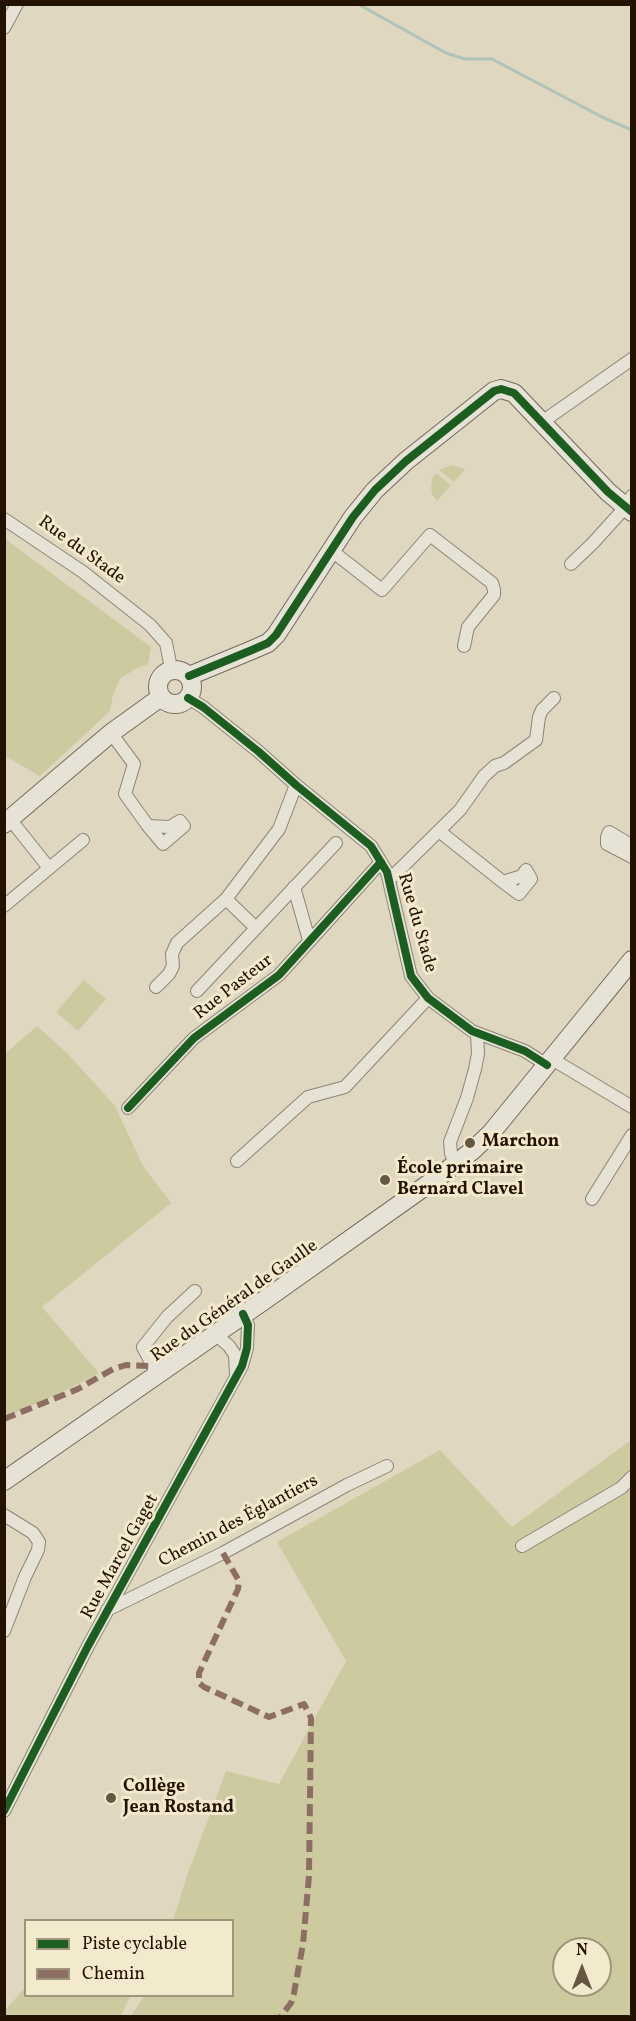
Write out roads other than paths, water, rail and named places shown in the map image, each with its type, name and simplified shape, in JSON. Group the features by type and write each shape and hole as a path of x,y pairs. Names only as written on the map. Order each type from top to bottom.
{"street":[{"path":"4,28 16,4"},
{"path":"542,422 632,359"},
{"path":"189,676 268,643 276,635 353,517 375,490 406,461 494,391 501,389 514,393 608,492 629,505 571,564"},
{"name":"Rue du Stade","path":"4,519 83,572 150,625 166,643 170,663 168,671"},
{"path":"332,551 382,590 430,535 492,583 494,595 468,627 464,646"},
{"path":"175,669 189,676 192,684 191,691 182,703 167,702 161,697 158,683 161,676 175,669"},
{"path":"49,868 7,822 111,733 161,697"},
{"name":"Rue du Stade","path":"188,698 203,707 259,752 371,846 387,872 411,976 428,998 467,1028 549,1062 632,1107"},
{"path":"389,880 460,810 484,776 495,766 504,763 536,740 542,710 554,699"},
{"path":"111,733 134,764 125,795 148,826"},
{"path":"156,987 169,974 173,966 172,954 177,943 226,899 279,829 296,785"},
{"path":"439,831 503,882"},
{"path":"4,906 83,840"},
{"path":"197,991 336,843"},
{"name":"Rue Pasteur","path":"128,1108 194,1038 279,975 381,862"},
{"path":"294,887 309,940"},
{"path":"226,899 255,927"},
{"name":"Rue du Général de Gaulle","path":"4,1481 455,1165 485,1139 632,960"},
{"path":"237,1161 308,1097 345,1087 428,998"},
{"path":"455,1165 450,1142 471,1085 478,1054 477,1033"},
{"path":"592,1199 632,1135"},
{"path":"158,1374 142,1347 166,1317 195,1291"},
{"name":"Rue Marcel Gaget","path":"4,1811 107,1610 165,1509 242,1366 247,1348 248,1325 243,1314"},
{"path":"215,1334 229,1346 235,1355 237,1376"},
{"name":"Chemin des Églantiers","path":"107,1610 222,1553 347,1485 387,1466"},
{"path":"522,1545 621,1488 632,1477"},
{"path":"4,1515 33,1533 39,1542 38,1550 4,1631"}],"waterway":[{"path":"358,4 446,53 465,59 492,59 602,117 632,130"}],"place":[{"name":"Marchon","path":"470,1143"},
{"name":"École primaire Bernard Clavel","path":"385,1180"},
{"name":"Collège Jean Rostand","path":"111,1798"}]}
